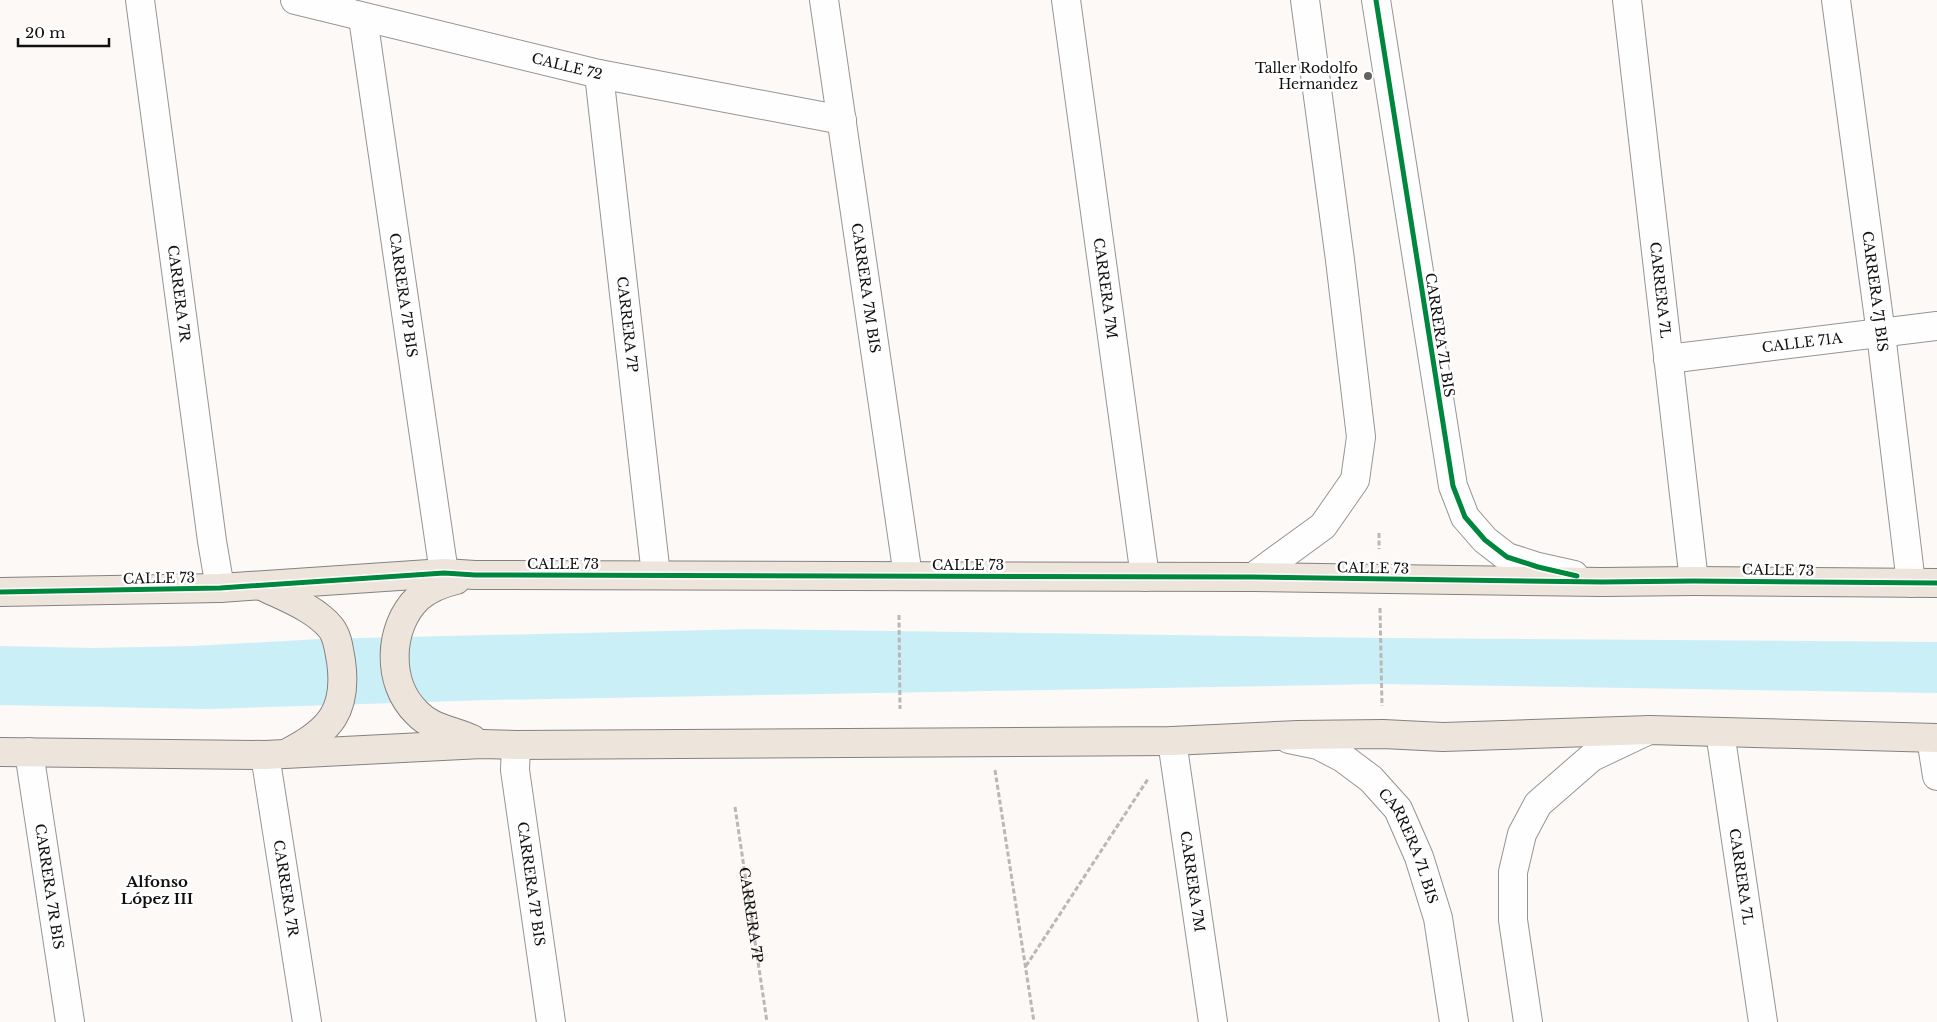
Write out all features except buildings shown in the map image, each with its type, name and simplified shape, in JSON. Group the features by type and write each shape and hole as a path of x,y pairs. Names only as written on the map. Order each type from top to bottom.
{"main road":[{"name":"CALLE 73","path":"0,592 437,582 475,575 1253,577 1602,582 1924,583"},
{"path":"437,582 419,597 400,625 395,660 399,684 407,702 424,720 434,726 482,744"},
{"path":"261,586 298,604 314,614 331,629 335,637 343,679 342,698 332,721 309,742 276,754"},
{"path":"0,752 276,754 482,744 1172,741 1278,736 1383,734 1443,737 1650,730 1934,738"}],"street":[{"name":"CARRERA 7R","path":"140,0 210,531 220,588"},
{"name":"CALLE 72","path":"294,0 598,74 842,120"},
{"name":"CARRERA 7M BIS","path":"824,0 908,576"},
{"name":"CARRERA 7M","path":"1066,0 1145,578"},
{"path":"1253,577 1323,526 1355,480 1361,437 1340,260 1305,0"},
{"name":"CARRERA 7L BIS","path":"1376,0 1453,486 1465,517 1485,540 1507,557 1538,567 1602,582"},
{"name":"CARRERA 7L","path":"1627,0 1694,581"},
{"name":"CARRERA 7J BIS","path":"1836,0 1881,334 1924,583"},
{"name":"CARRERA 7P BIS","path":"363,18 437,582"},
{"name":"CARRERA 7P","path":"598,74 656,575"},
{"name":"CALLE 71A","path":"1668,359 1937,326"},
{"path":"1528,1022 1513,920 1513,872 1522,834 1538,804 1592,757 1650,730"},
{"name":"CARRERA 7L","path":"1720,732 1763,1022"},
{"name":"CARRERA 7L BIS","path":"1278,736 1318,745 1343,758 1371,779 1398,810 1419,857 1438,918 1454,1022"},
{"path":"1934,738 1937,776"},
{"name":"CARRERA 7M","path":"1172,741 1213,1022"},
{"name":"CARRERA 7P BIS","path":"516,745 514,770 551,1022"},
{"name":"CARRERA 7R BIS","path":"29,752 70,1022"},
{"name":"CARRERA 7R","path":"276,754 307,1022"}],"path":[{"path":"899,615 900,709"},
{"path":"1380,626 1382,707"},
{"path":"995,769 1034,1022"},
{"path":"1025,967 1150,776"}],"water":[{"path":"753,629 1382,638 1937,642 1937,693 1380,684 488,700 207,709 0,705 0,646 93,648 194,646 320,639"}],"cycle path":[{"path":"1376,0 1453,486 1465,517 1485,540 1507,557 1538,567 1577,576"},
{"path":"0,592 220,588 444,573 475,575 1253,577 1602,582 1937,583"}],"place":[{"name":"Taller Rodolfo Hernandez","path":"1368,76"}],"district":[{"name":"Alfonso López III","path":"157,890"}]}
